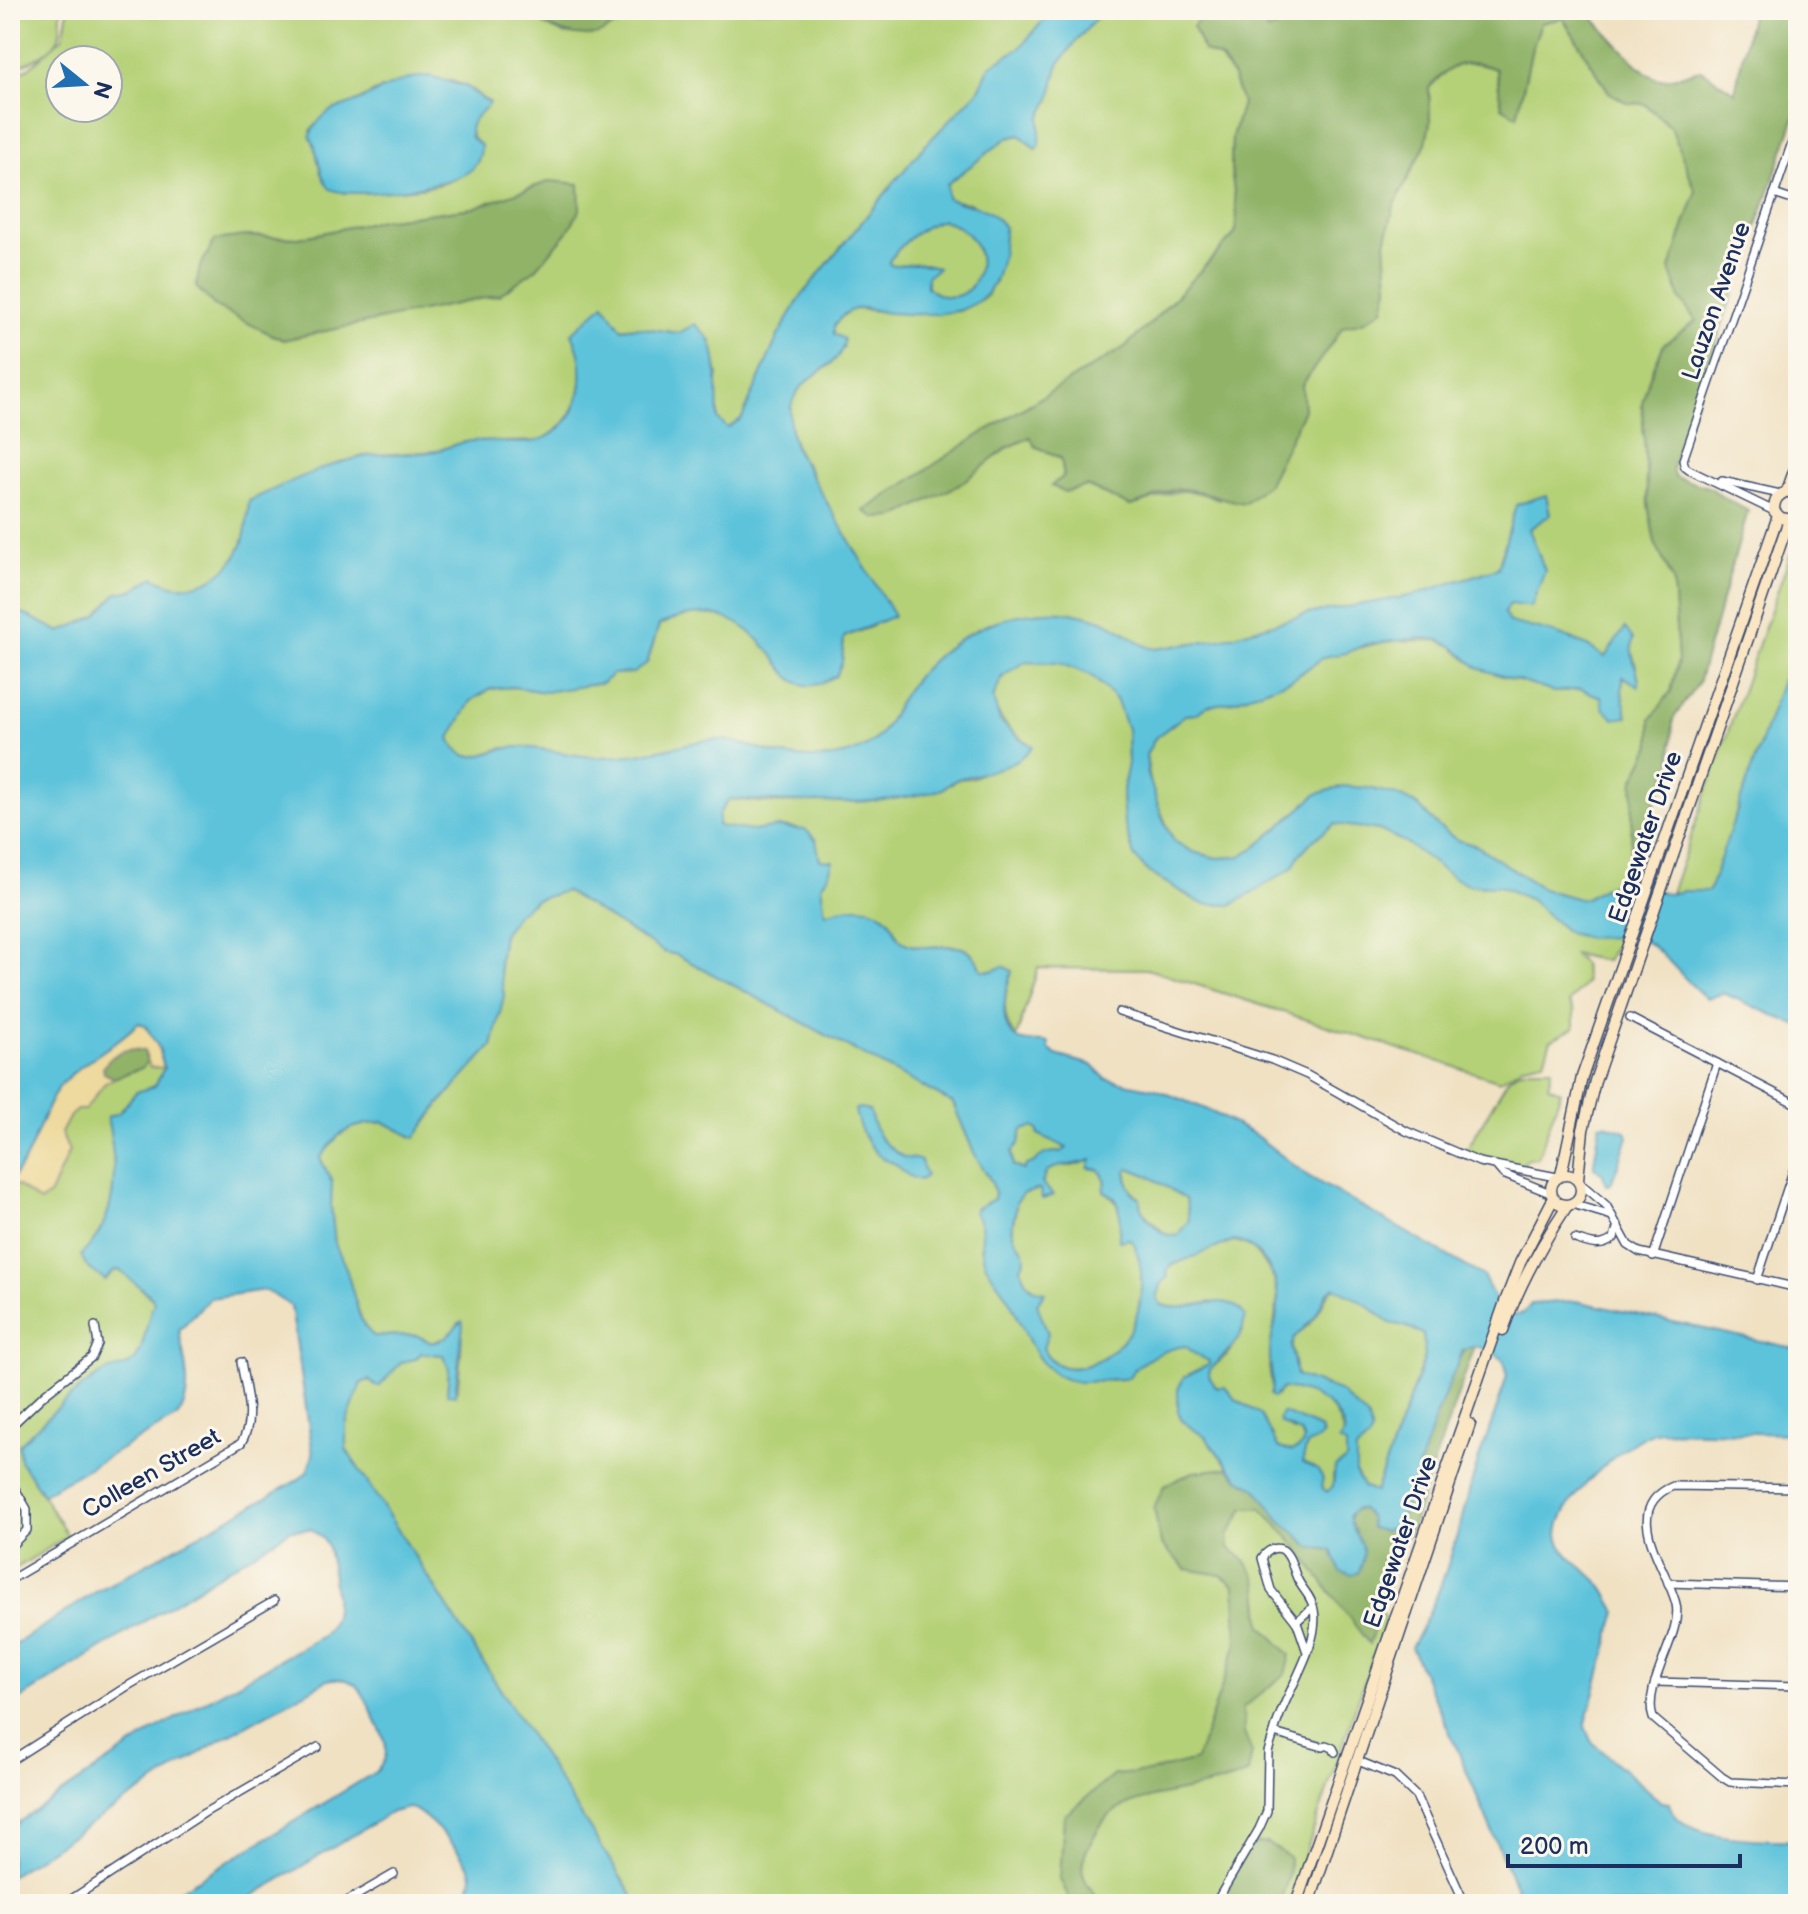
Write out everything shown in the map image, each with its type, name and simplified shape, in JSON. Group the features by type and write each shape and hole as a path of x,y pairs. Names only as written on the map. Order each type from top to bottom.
{"street":[{"name":"Lauzon Avenue","path":"1788,517 1685,467 1685,449 1798,125"},
{"path":"1774,194 1798,202"},
{"path":"1788,517 1775,501 1788,494 1798,460"},
{"path":"1709,477 1788,494"},
{"name":"Edgewater Drive","path":"1559,1176 1579,1087 1635,945 1705,725 1788,517"},
{"name":"Edgewater Drive","path":"1656,884 1687,809 1788,517"},
{"path":"1687,809 1684,805 1707,733 1705,725"},
{"name":"Edgewater Drive","path":"1579,1181 1589,1101 1635,945"},
{"path":"1119,1012 1272,1060 1307,1075 1406,1131 1497,1167 1503,1174 1569,1205 1612,1216"},
{"path":"1630,1018 1798,1105"},
{"path":"1653,1257 1717,1063"},
{"path":"1757,1280 1798,1156"},
{"path":"1497,1167 1505,1165 1559,1176 1570,1175 1606,1205 1628,1245 1653,1257 1798,1288"},
{"path":"1552,1196 1552,1184 1559,1176"},
{"path":"1569,1205 1581,1196 1579,1181"},
{"name":"Edgewater Drive","path":"1309,1904 1353,1759 1520,1263 1552,1196"},
{"name":"Edgewater Drive","path":"1510,1299 1544,1240 1569,1205"},
{"path":"1575,1239 1590,1245 1604,1245 1614,1238 1618,1225"},
{"path":"10,1427 46,1393 92,1357 98,1344 95,1326"},
{"name":"Colleen Street","path":"10,1580 241,1443 249,1426 241,1362"},
{"path":"10,1480 27,1509 27,1530 10,1547"},
{"path":"1798,1488 1683,1485 1664,1489 1650,1503 1646,1522 1677,1614 1650,1699 1653,1718 1722,1777 1740,1783 1798,1785"},
{"path":"1215,1904 1267,1811 1268,1752 1279,1712 1307,1652 1314,1632 1310,1596 1298,1581 1291,1561 1283,1551 1275,1548 1267,1551 1262,1558 1271,1590 1296,1622 1307,1652"},
{"path":"1668,1583 1798,1587"},
{"path":"10,1761 126,1687 274,1601"},
{"path":"1296,1622 1313,1607"},
{"path":"1655,1682 1798,1686"},
{"path":"1274,1733 1333,1748 1335,1752 1395,1776 1416,1796 1465,1904"},
{"path":"64,1904 204,1813 318,1747"},
{"name":"Edgewater Drive","path":"1296,1904 1353,1759"},
{"path":"342,1904 394,1874"}],"green space":[{"path":"10,10 61,10 60,34 56,43 44,44 44,53 10,70"},
{"path":"68,10 541,10 543,24 566,35 617,26 626,10 1052,10 1020,48 990,66 979,90 920,151 801,296 778,336 742,418 728,429 718,419 718,375 711,341 695,324 679,333 637,327 572,333 581,364 579,395 565,421 539,441 459,443 437,451 363,456 314,472 249,501 242,545 232,562 213,579 201,584 177,586 154,577 134,590 117,593 96,616 60,632 14,609 10,601 10,77 29,68 44,54 44,124 124,124 124,44 55,44 63,37","holes":["417,77 452,81 487,101 471,122 469,130 475,142 478,162 465,173 433,186 344,193 321,174 311,130 330,111","551,181 283,340 251,324 245,236 299,238 381,220 473,208"]},
{"path":"541,10 626,10 609,29 589,36 566,33 543,24"},
{"path":"1103,10 1205,10 1193,27 1204,51 1220,58 1233,77 1242,103 1232,137 1231,168 1237,214 1235,234 1125,347 979,435 865,511 876,518 959,485 1007,448 1031,437 1035,446 1061,458 1064,476 1130,506 1181,491 1219,499 1303,410 1302,385 1343,327 1365,321 1388,287 1385,242 1394,206 1426,143 1430,122 1429,88 1459,65 1475,64 1496,69 1502,107 1517,115 1541,23 1563,18 1609,92 1628,103 1645,104 1671,127 1696,192 1679,242 1680,298 1696,321 1642,403 1648,504 1655,543 1673,580 1678,660 1671,691 1652,719 1651,745 1634,779 1630,863 1637,883 1610,884 1579,899 1543,889 1477,846 1457,840 1416,804 1317,794 1256,847 1238,857 1217,858 1193,852 1174,841 1152,792 1146,755 1155,738 1185,715 1196,714 1206,706 1230,702 1291,680 1324,657 1387,641 1439,640 1452,646 1467,660 1493,673 1554,692 1581,689 1601,697 1627,717 1622,692 1623,677 1639,685 1625,629 1605,657 1571,639 1509,622 1504,613 1510,603 1545,571 1529,529 1550,515 1546,495 1516,505 1498,568 1410,596 1307,614 1225,638 1156,649 1141,644 1108,623 1084,615 1045,612 1002,619 953,644 925,668 913,681 880,735 868,745 834,757 797,757 718,740 609,757 516,748 469,757 453,746 449,738 471,701 490,689 513,687 545,692 613,674 633,673 647,663 659,625 682,616 703,613 720,615 736,622 764,645 791,678 842,662 844,637 871,627 809,469 793,437 790,425 792,402 805,381 827,367 844,347 834,334 834,326 853,309 924,314 960,311 986,297 995,282 1004,237 971,203 946,198 947,184 1007,138 1020,135 1035,149 1040,118 1050,99 1058,66"},
{"path":"1205,10 1256,10 1268,31 1317,10 1586,10 1630,58 1656,78 1673,78 1701,70 1735,92 1752,10 1798,10 1798,108 1672,469 1675,477 1711,488 1748,511 1698,683 1673,719 1671,765 1645,827 1636,858 1637,883 1630,863 1634,779 1651,745 1651,719 1671,691 1678,660 1673,580 1655,543 1648,504 1642,403 1664,344 1696,321 1680,298 1670,269 1696,192 1671,127 1645,104 1628,103 1609,92 1563,18 1541,23 1532,48 1517,116 1502,107 1496,69 1485,65 1459,65 1444,73 1429,88 1430,122 1426,143 1394,206 1385,242 1388,287 1383,309 1365,321 1343,327 1302,385 1304,410 1268,484 1244,503 1180,489 1130,506 1087,486 1065,492 1051,486 1064,476 1061,458 1035,446 1030,437 1007,448 959,485 895,517 876,518 864,511 979,435 1125,347 1235,234 1237,214 1231,168 1232,137 1242,103 1233,77 1221,58 1204,51 1193,27"},
{"path":"1256,10 1317,10 1268,31"},
{"path":"551,181 579,184 580,210 567,233 536,269 499,295 283,340 217,308 196,287 200,267 215,240 245,236 299,238 381,220 473,208"},
{"path":"941,220 962,230 975,245 979,260 978,276 970,288 958,296 944,296 927,287 927,276 937,269 920,264 890,265 889,261 912,236"},
{"path":"1798,533 1798,635 1710,891 1671,893"},
{"path":"1025,662 1059,663 1091,675 1116,699 1127,729 1128,763 1122,795 1124,823 1134,856 1148,872 1203,904 1231,905 1293,867 1311,842 1335,824 1379,830 1405,842 1452,877 1470,885 1500,886 1531,900 1568,933 1620,937 1606,961 1573,954 1583,964 1586,983 1569,1002 1574,1012 1574,1028 1551,1040 1544,1061 1524,1065 1500,1081 1147,969 1038,968 1016,1038 1008,1023 1005,1006 1012,971 982,970 968,951 959,947 907,944 898,937 889,920 874,910 858,907 825,914 821,886 828,876 816,850 816,840 802,830 788,827 747,831 718,826 719,814 729,799 770,803 850,801 911,795 943,789 959,779 972,778 1032,746 1006,725 995,706 994,696 1004,676"},
{"path":"565,891 664,952 677,955 953,1103 995,1193 994,1199 977,1208 983,1226 981,1247 986,1265 1046,1367 1078,1382 1124,1379 1154,1356 1186,1345 1209,1361 1209,1364 1184,1377 1182,1421 1205,1437 1229,1468 1193,1472 1214,1543 1263,1479 1386,1619 1288,1904 638,1904 346,1449 346,1424 361,1383 369,1380 380,1386 401,1362 416,1359 421,1353 443,1355 449,1369 447,1394 458,1390 461,1330 459,1323 451,1335 432,1343 416,1335 373,1336 364,1326 335,1244 332,1182 320,1157 338,1136 351,1128 367,1124 384,1122 414,1138 441,1102 492,1046 504,996 499,963 503,934 517,914 535,900"},
{"path":"115,1044 164,1068 155,1086 136,1092 119,1113 107,1117 113,1150 114,1183 107,1215 91,1245 105,1280 115,1270 124,1272 156,1303 132,1366 21,1461 68,1536 10,1572 10,1180"},
{"path":"125,1049 144,1051 147,1062 142,1068 114,1078 104,1073 103,1068 108,1060"},
{"path":"1552,1068 1548,1086 1561,1091 1538,1158 1526,1159 1522,1167 1463,1156 1508,1079 1518,1071"},
{"path":"1033,1127 1039,1130 1038,1134 1067,1148 1061,1153 1042,1156 1024,1170 1013,1166 1012,1152 1022,1130"},
{"path":"1091,1160 1105,1178 1108,1193 1118,1205 1122,1225 1119,1233 1133,1241 1138,1250 1140,1297 1132,1327 1114,1349 1089,1364 1063,1366 1052,1360 1043,1348 1048,1333 1037,1306 1044,1294 1023,1277 1021,1266 1025,1261 1014,1238 1013,1223 1016,1203 1022,1194 1040,1189 1044,1199 1053,1195 1042,1183 1047,1171 1057,1166 1073,1166"},
{"path":"1126,1169 1147,1175 1186,1199 1189,1220 1177,1236 1166,1235 1142,1211 1141,1201 1129,1187"},
{"path":"1233,1241 1250,1246 1274,1279 1278,1295 1269,1366 1276,1396 1282,1388 1306,1392 1325,1402 1338,1418 1347,1458 1333,1475 1333,1486 1328,1492 1321,1487 1323,1479 1317,1469 1302,1463 1307,1445 1323,1434 1321,1430 1297,1419 1284,1423 1291,1430 1301,1433 1304,1441 1300,1448 1293,1450 1278,1447 1260,1414 1235,1399 1223,1387 1216,1387 1210,1380 1210,1369 1227,1355 1243,1331 1210,1302 1179,1308 1160,1304 1157,1298 1172,1265"},
{"path":"1335,1286 1390,1323 1423,1334 1425,1356 1375,1492 1364,1488 1356,1474 1356,1450 1369,1439 1326,1385 1299,1377 1295,1371 1294,1338 1313,1321"},
{"path":"1469,1346 1475,1346 1409,1534 1394,1551 1386,1595 1369,1644 1292,1541 1261,1508 1244,1508 1228,1536 1229,1548 1241,1557 1254,1574 1262,1626 1290,1655 1285,1674 1243,1708 1244,1733 1252,1752 1248,1773 1140,1801 1111,1814 1085,1853 1082,1869 1102,1904 1072,1904 1060,1879 1064,1816 1114,1775 1148,1772 1196,1760 1237,1643 1235,1586 1221,1575 1186,1569 1161,1544 1154,1508 1164,1486 1193,1472 1229,1468 1239,1479 1256,1488 1279,1519 1311,1547 1332,1550 1339,1566 1356,1532 1349,1521 1352,1511 1362,1509 1369,1517 1410,1494 1444,1391 1461,1355"},
{"path":"1268,1843 1290,1858 1288,1878 1279,1904 1213,1904 1248,1844"}],"sand":[{"path":"138,1023 145,1025 159,1048 164,1068 150,1067 144,1051 132,1049 115,1055 103,1068 104,1073 114,1078 104,1084 85,1110 77,1110 70,1116 61,1133 69,1151 50,1194 40,1202 17,1185 10,1187 10,1180 25,1159 60,1086"}],"water":[{"path":"1052,10 1103,10 1058,66 1050,99 1040,118 1040,145 1036,149 1020,135 1007,138 947,184 947,198 984,209 1004,227 1002,255 996,277 987,293 974,304 938,314 889,313 861,308 847,312 834,326 834,334 844,339 841,352 799,390 792,404 790,424 796,450 894,616 844,637 842,662 836,676 810,686 793,680 762,643 737,623 709,614 677,618 659,625 647,663 633,673 613,674 602,683 545,692 513,687 490,689 471,701 450,738 463,754 471,756 517,747 609,757 718,740 797,757 834,757 868,745 880,735 913,681 925,668 953,644 1002,619 1045,612 1084,615 1108,623 1141,644 1156,649 1225,638 1307,614 1410,596 1498,568 1516,505 1546,495 1550,515 1529,529 1545,571 1531,607 1510,604 1504,613 1509,622 1571,639 1605,657 1625,628 1633,639 1632,651 1639,686 1623,677 1622,692 1627,717 1614,719 1603,708 1601,697 1581,689 1554,692 1478,668 1452,646 1439,640 1422,638 1367,644 1346,653 1324,657 1291,680 1230,702 1207,706 1196,714 1185,715 1155,738 1146,755 1148,775 1164,822 1174,841 1193,852 1217,858 1238,857 1256,847 1317,794 1343,786 1368,788 1394,794 1416,804 1457,840 1477,846 1543,889 1579,899 1610,884 1637,883 1668,894 1709,891 1798,635 1798,1026 1723,993 1707,999 1663,955 1632,933 1620,937 1588,938 1568,933 1531,900 1500,886 1470,885 1452,877 1405,842 1379,830 1335,824 1311,842 1293,867 1251,894 1231,905 1203,904 1148,872 1134,856 1124,823 1122,795 1128,763 1127,729 1116,699 1091,675 1059,663 1025,662 1002,677 993,698 1000,721 1033,746 1010,764 915,796 862,802 729,799 719,813 718,826 753,831 777,827 806,830 816,840 820,860 833,861 821,886 825,913 850,908 875,910 889,920 898,937 907,944 959,947 975,958 982,970 992,971 1003,966 1012,971 1004,1007 1007,1025 1017,1039 1049,1043 1049,1049 1056,1055 1092,1065 1106,1079 1155,1089 1206,1109 1254,1134 1308,1176 1483,1276 1494,1297 1495,1307 1505,1313 1519,1315 1531,1304 1576,1301 1798,1349 1798,1434 1660,1431 1647,1435 1613,1458 1579,1492 1566,1509 1559,1526 1559,1539 1571,1559 1601,1585 1617,1611 1585,1727 1591,1741 1661,1802 1669,1803 1676,1816 1688,1826 1745,1839 1798,1841 1798,1904 1524,1903 1411,1647 1441,1585 1507,1375 1498,1355 1476,1346 1463,1350 1436,1416 1401,1518 1384,1531 1371,1528 1369,1517 1362,1509 1356,1509 1349,1515 1364,1555 1358,1573 1340,1572 1332,1550 1311,1547 1279,1519 1256,1488 1239,1479 1205,1437 1182,1421 1178,1411 1178,1389 1184,1377 1209,1364 1209,1361 1186,1346 1154,1356 1124,1379 1080,1382 1065,1379 1043,1364 984,1260 982,1229 974,1213 994,1199 995,1193 953,1103 677,955 664,952 565,891 535,900 517,914 503,934 499,963 504,996 492,1046 441,1102 415,1138 384,1122 367,1124 351,1128 338,1136 320,1158 332,1182 335,1244 364,1326 373,1336 416,1335 432,1343 446,1337 462,1321 463,1325 455,1395 447,1394 449,1369 443,1355 421,1353 416,1359 401,1362 380,1386 369,1380 361,1383 346,1424 346,1449 638,1904 451,1904 468,1889 472,1881 470,1869 436,1827 410,1808 392,1812 239,1904 158,1904 377,1771 386,1755 382,1734 359,1688 338,1679 328,1680 220,1740 10,1876 10,1828 153,1731 322,1636 333,1617 335,1594 328,1547 323,1539 311,1529 291,1530 10,1705 10,1648 97,1591 298,1480 307,1472 313,1455 291,1306 265,1290 210,1298 179,1330 187,1387 183,1408 177,1417 43,1494 20,1461 19,1445 48,1416 95,1378 131,1364 141,1349 154,1303 152,1297 119,1270 105,1280 87,1267 81,1255 103,1225 113,1190 113,1154 107,1117 119,1113 136,1092 155,1086 164,1068 159,1048 145,1025 138,1023 60,1086 25,1159 10,1180 10,601 14,609 60,632 96,616 117,593 134,590 154,577 177,586 189,586 213,578 232,562 242,545 249,501 304,476 347,460 371,456 436,451 471,441 530,442 549,436 570,416 580,390 580,361 572,333 604,304 622,329 637,327 679,333 695,324 703,332 714,355 718,419 728,428 742,418 778,336 801,296 920,151 979,90 990,66 1020,48","holes":["942,220 963,230 975,245 979,260 977,276 970,288 958,296 943,296 927,287 927,276 938,268 920,264 890,265 889,261 906,242","1033,1127 1038,1134 1067,1148 1043,1155 1026,1165 1024,1170 1013,1166 1012,1152 1019,1143 1022,1130","1091,1160 1088,1168 1100,1170 1106,1181 1104,1191 1119,1206 1119,1241 1128,1239 1134,1244 1141,1270 1141,1290 1132,1327 1114,1349 1089,1364 1076,1368 1063,1367 1052,1360 1043,1348 1048,1333 1037,1304 1045,1292 1025,1281 1021,1266 1025,1257 1012,1229 1016,1203 1022,1194 1040,1189 1042,1199 1053,1195 1042,1183 1047,1171","1129,1168 1147,1175 1186,1199 1189,1220 1177,1236 1164,1233 1147,1218 1140,1198 1129,1187 1126,1170","1233,1241 1250,1247 1264,1260 1274,1277 1278,1295 1270,1351 1270,1395 1273,1398 1282,1388 1309,1394 1325,1402 1344,1428 1339,1441 1346,1445 1346,1460 1335,1467 1333,1486 1327,1492 1321,1487 1323,1479 1317,1469 1302,1463 1307,1445 1321,1437 1322,1430 1282,1413 1280,1423 1301,1433 1304,1441 1300,1448 1293,1450 1278,1447 1260,1414 1235,1399 1225,1387 1216,1387 1209,1376 1210,1369 1237,1340 1245,1316 1228,1303 1182,1307 1160,1304 1157,1298 1162,1282 1168,1278 1167,1271 1172,1265","1335,1287 1367,1305 1390,1323 1423,1334 1425,1357 1375,1492 1364,1488 1356,1474 1356,1450 1369,1439 1372,1432 1367,1417 1339,1391 1296,1375 1291,1347 1295,1337 1315,1317 1327,1293"]},
{"path":"430,76 467,87 490,102 471,126 471,138 481,145 480,157 474,166 457,177 420,187 356,193 329,188 310,136 320,119 332,110 399,82"},
{"path":"855,1109 869,1110 884,1142 904,1157 921,1161 926,1176 920,1180 910,1176 877,1153 858,1122"},
{"path":"1600,1125 1626,1131 1628,1137 1611,1184 1606,1185 1603,1174 1594,1167"}]}
